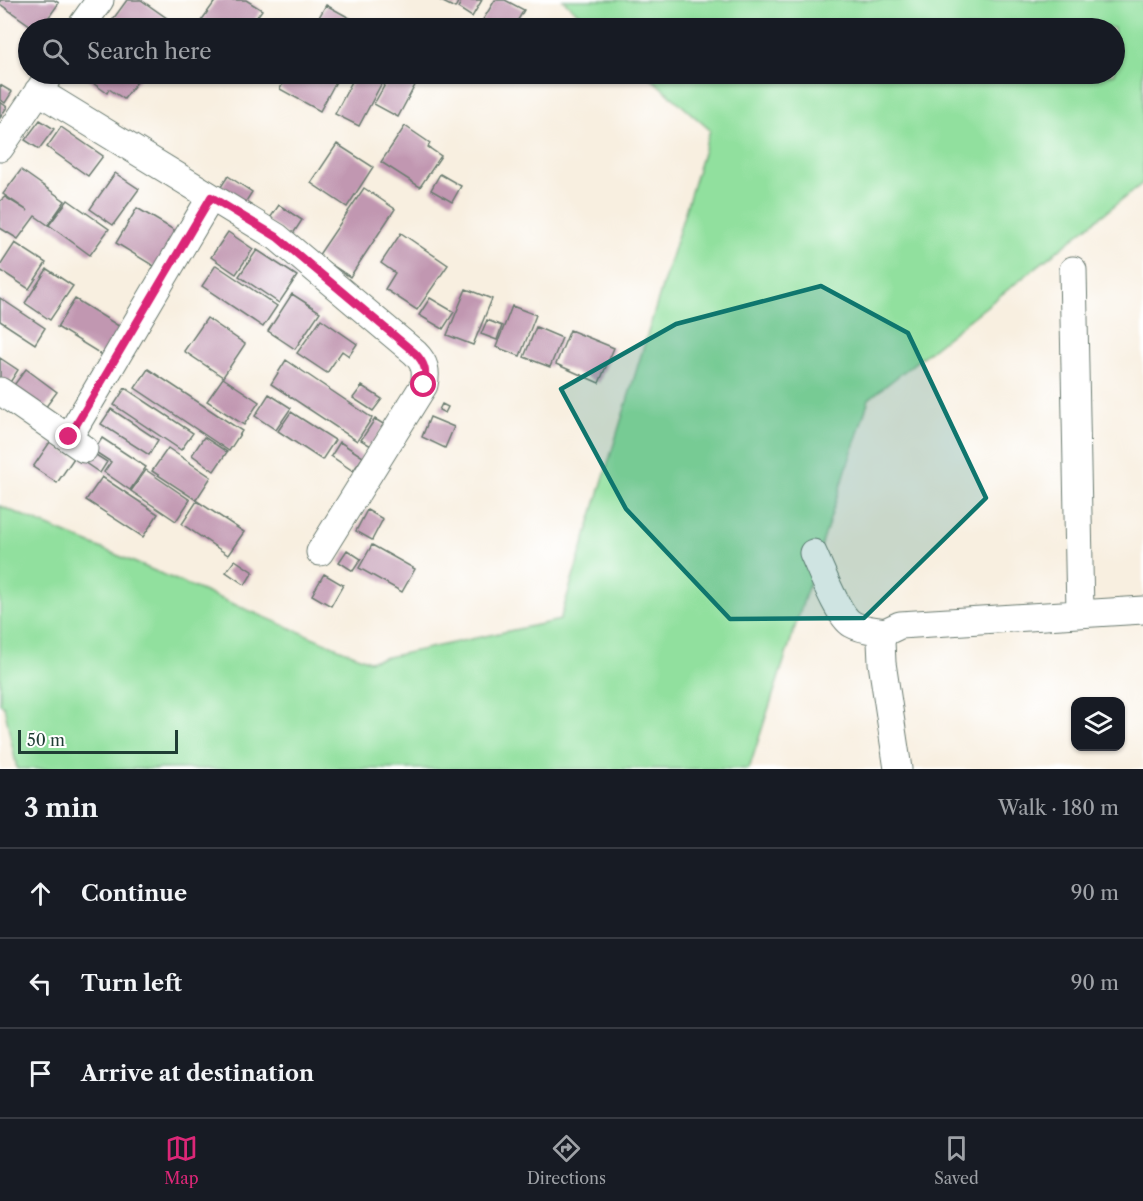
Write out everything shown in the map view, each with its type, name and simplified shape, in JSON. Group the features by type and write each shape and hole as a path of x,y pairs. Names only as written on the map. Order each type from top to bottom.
{"street":[{"path":"87,18 99,0"},
{"path":"0,148 43,84"},
{"path":"47,84 211,197 277,237 422,360 427,373 424,385 320,552"},
{"path":"0,391 76,443 211,197"},
{"path":"1073,270 1080,612"},
{"path":"813,553 843,615 852,624 885,632 900,625 1080,612 1143,610"},
{"path":"885,632 881,641 882,663 898,769"}],"highlighted area":[{"path":"821,286 908,333 986,498 864,618 730,619 626,509 561,389 676,324"}],"green space":[{"path":"563,0 1143,0 1143,183 869,399 749,769 17,769 4,706 0,704 0,506 369,661 560,620 710,130 657,84 1125,84 1125,18 584,18"}],"building":[{"path":"0,0 54,0 59,3 48,18 20,18 0,4"},
{"path":"127,0 141,0 167,18 114,18"},
{"path":"216,0 246,0 262,10 256,18 203,18"},
{"path":"439,0 459,0 455,8"},
{"path":"462,0 482,0 472,17 458,8"},
{"path":"495,0 505,0 524,10 519,18 484,18"},
{"path":"326,5 350,18 319,18"},
{"path":"94,84 135,84 124,99 109,89 107,93"},
{"path":"283,84 335,84 320,111 280,89"},
{"path":"351,84 381,84 359,126 335,114"},
{"path":"385,84 416,84 398,117 374,104"},
{"path":"0,85 12,92 5,103 0,99"},
{"path":"0,102 7,107 0,118"},
{"path":"40,120 54,129 39,149 25,140"},
{"path":"405,126 430,143 428,147 441,156 420,187 381,162"},
{"path":"61,127 103,156 88,176 47,147"},
{"path":"337,144 373,167 347,207 311,183"},
{"path":"21,170 65,201 48,225 35,216 18,239 0,228 0,201 5,197 28,211 3,194"},
{"path":"115,173 139,189 113,225 90,209"},
{"path":"440,174 461,186 452,202 431,190"},
{"path":"228,176 252,192 241,209 217,193"},
{"path":"364,188 395,209 350,277 318,256"},
{"path":"68,200 109,229 90,255 49,225"},
{"path":"279,205 302,220 291,237 268,221"},
{"path":"137,208 179,233 157,268 116,243"},
{"path":"228,232 253,249 236,274 211,257"},
{"path":"401,233 448,265 417,310 385,289 395,273 381,263"},
{"path":"15,243 46,263 29,289 0,270 0,266"},
{"path":"257,250 297,276 279,303 239,276"},
{"path":"216,265 277,306 263,327 202,286"},
{"path":"47,269 73,286 50,320 25,303"},
{"path":"466,289 492,299 473,345 447,335"},
{"path":"292,294 320,312 295,349 268,331"},
{"path":"0,298 45,328 35,344 0,321"},
{"path":"430,298 454,312 443,329 419,315"},
{"path":"75,299 122,328 104,356 57,327"},
{"path":"512,306 536,315 520,356 496,347"},
{"path":"207,318 245,344 223,377 184,351"},
{"path":"321,319 357,344 349,356 342,351 327,373 297,353"},
{"path":"487,320 502,326 497,340 481,334"},
{"path":"536,327 562,338 550,367 524,357"},
{"path":"570,330 614,348 599,383 556,364"},
{"path":"0,358 18,370 9,384 0,378"},
{"path":"286,360 372,418 357,441 271,384"},
{"path":"26,369 57,392 42,412 11,389"},
{"path":"148,369 242,431 229,451 135,388"},
{"path":"223,378 259,402 244,425 207,401"},
{"path":"362,386 382,399 373,411 353,398"},
{"path":"125,388 193,433 181,450 114,405"},
{"path":"269,394 291,408 276,430 255,416"},
{"path":"442,404 448,407 445,413 439,410"},
{"path":"111,409 158,440 149,455 101,424"},
{"path":"291,412 335,440 322,460 278,431"},
{"path":"430,417 454,427 445,448 422,437"},
{"path":"375,419 385,425 371,446 361,440"},
{"path":"204,437 227,452 214,471 192,455"},
{"path":"102,438 146,467 130,490 104,472 111,462 94,451"},
{"path":"50,442 74,458 57,483 33,467"},
{"path":"340,442 363,457 353,471 331,456"},
{"path":"168,448 211,477 196,500 152,471"},
{"path":"88,450 107,462 100,473 81,460"},
{"path":"146,470 190,500 176,521 131,491"},
{"path":"102,477 158,514 143,537 86,500"},
{"path":"197,501 244,532 228,555 182,524"},
{"path":"367,510 383,519 372,540 356,531"},
{"path":"372,545 415,569 402,592 359,568"},
{"path":"347,550 361,559 353,571 339,562"},
{"path":"235,560 253,572 245,585 226,572"},
{"path":"324,574 343,585 331,606 312,595"}],"route":[{"path":"69,437 211,197 277,237 415,353 422,360 427,373 424,385"}]}
